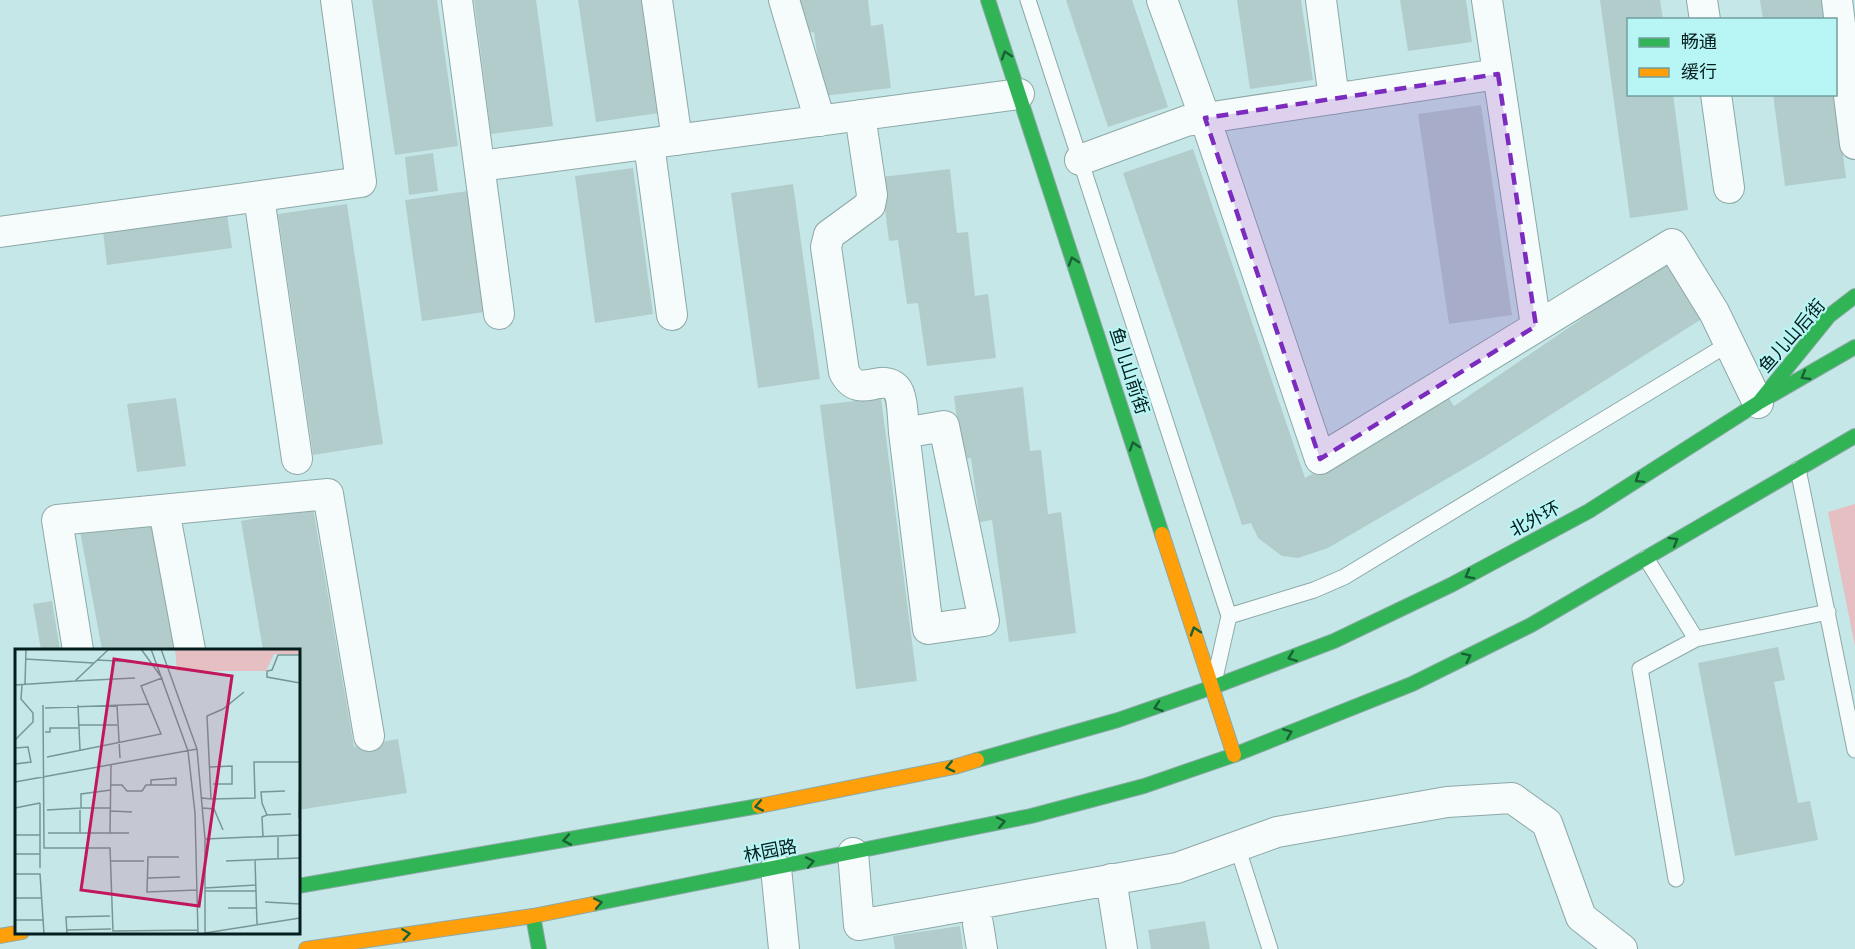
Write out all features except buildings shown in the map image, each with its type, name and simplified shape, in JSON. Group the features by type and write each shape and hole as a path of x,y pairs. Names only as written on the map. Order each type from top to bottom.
{"main road":[{"name":"鱼儿山前街","path":"988,0 1234,755"},
{"name":"鱼儿山后街","path":"1758,403 1829,316 1855,296"},
{"name":"北外环","path":"1213,687 1334,641 1451,585 1589,511 1758,403 1855,347"},
{"path":"1234,755 1412,684 1531,625 1855,436"},
{"path":"300,885 731,812 954,767 1118,720 1213,687"},
{"name":"林园路","path":"306,949 533,916 1031,816 1144,786 1234,755"},
{"path":"533,916 539,949"},
{"path":"0,936 15,934"}],"street":[{"path":"0,232 361,182 336,0"},
{"path":"457,0 499,314"},
{"path":"657,0 672,315"},
{"path":"784,0 820,121"},
{"path":"1162,0 1205,118 1320,459 1672,244 1714,312 1758,403"},
{"path":"1321,0 1335,99"},
{"path":"1487,0 1536,326"},
{"path":"1702,0 1705,18"},
{"path":"1837,0 1855,144"},
{"path":"1080,160 1186,121 1498,74"},
{"path":"480,166 1019,94"},
{"path":"1716,96 1729,188"},
{"path":"860,115 872,195 870,205 829,235 826,247 844,372 849,381 860,386 885,383 896,387 900,396 904,433 928,629 984,621 944,426 904,433"},
{"path":"259,197 297,459"},
{"path":"78,649 57,520 327,494 369,736"},
{"path":"164,510 190,649"},
{"path":"853,853 860,937 1111,879 1177,868 1276,832 1435,804 1512,798 1547,823 1581,917 1622,949"},
{"path":"776,868 784,949"},
{"path":"1111,879 1122,949"}],"lane":[{"path":"1028,0 1229,616 1213,687"},
{"path":"1229,616 1314,590 1344,577 1730,343"},
{"path":"1798,469 1855,750"},
{"path":"1646,558 1696,639"},
{"path":"1676,879 1640,669 1696,639 1828,612"},
{"path":"1237,846 1270,949"}],"highlighted area":[{"path":"1498,74 1536,326 1320,459 1205,118"}],"shaded area":[{"path":"1855,504 1855,646 1828,512"}],"traffic: fast":[{"path":"988,0 1162,534"},
{"path":"1760,401 1829,316 1855,296"},
{"path":"1213,687 1334,641 1451,585 1589,511 1758,403 1855,347"},
{"path":"1234,755 1412,684 1531,625 1855,436"},
{"path":"977,760 1118,720 1213,687"},
{"path":"593,904 1031,816 1144,786 1234,755"},
{"path":"300,886 759,806"},
{"path":"533,916 539,949"}],"traffic: slow":[{"path":"1162,534 1234,755"},
{"path":"759,806 954,767 977,760"},
{"path":"306,949 533,916 593,904"},
{"path":"0,936 15,933"}]}
